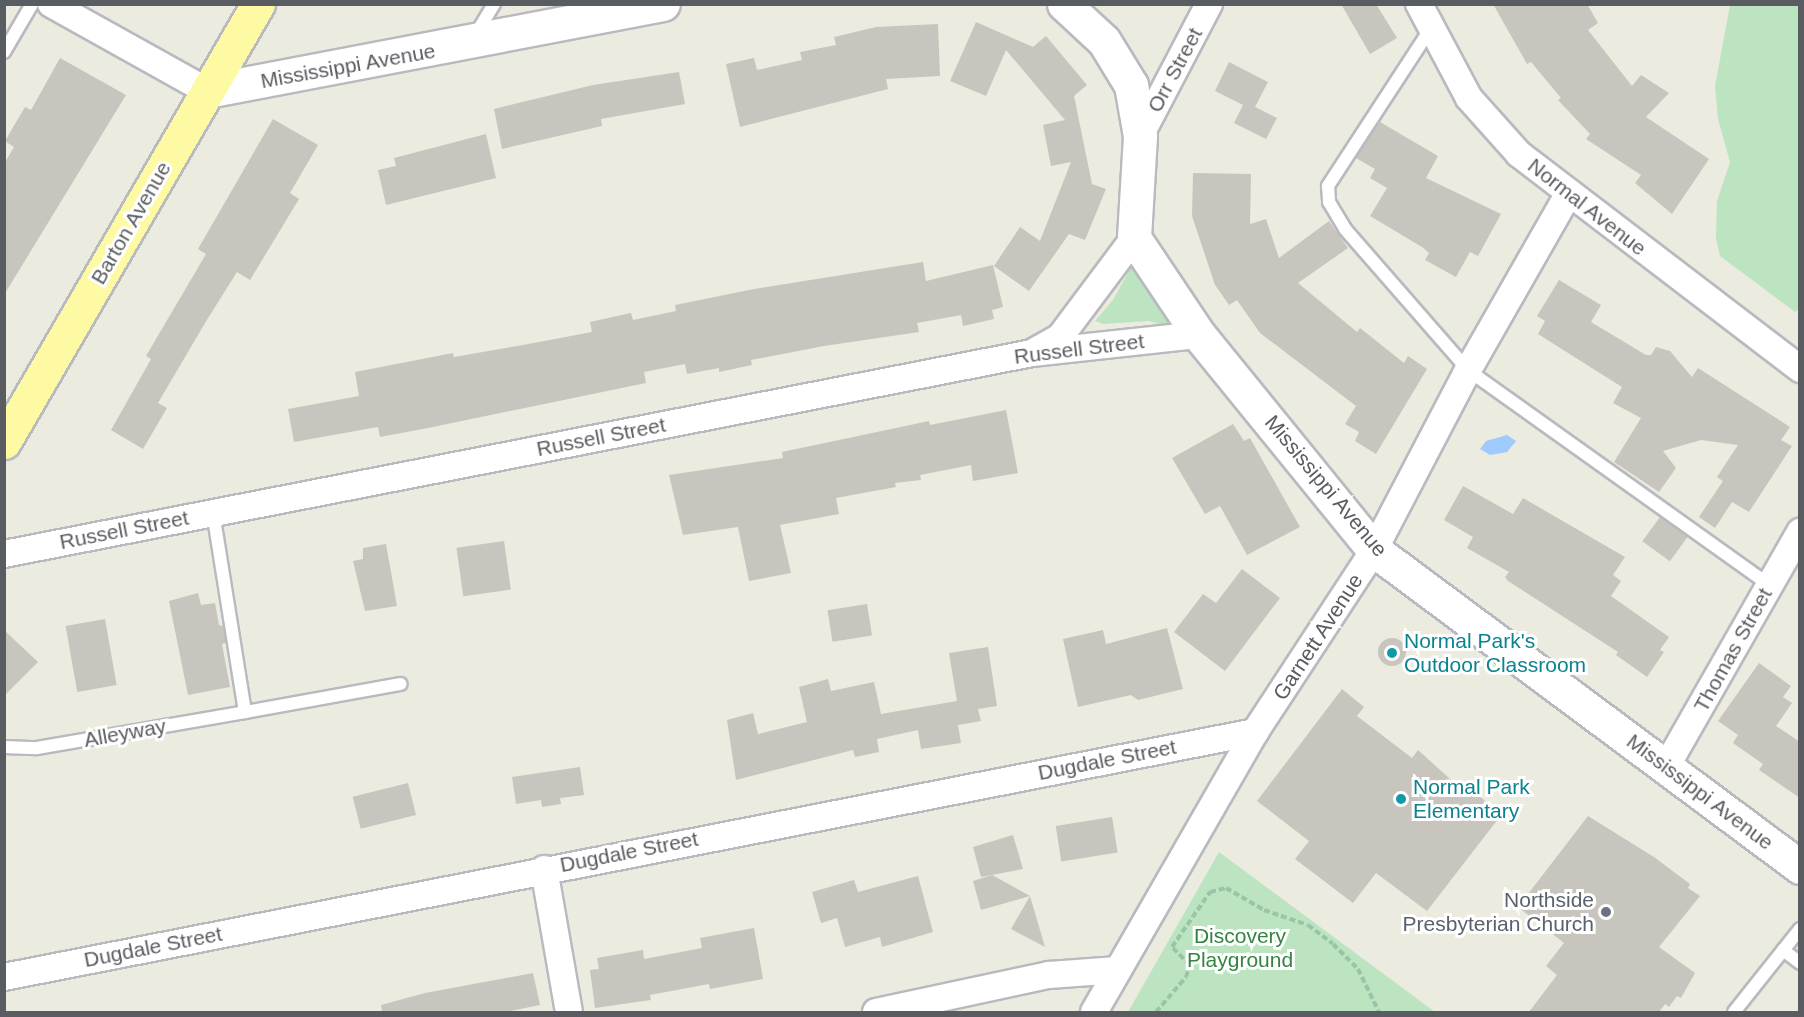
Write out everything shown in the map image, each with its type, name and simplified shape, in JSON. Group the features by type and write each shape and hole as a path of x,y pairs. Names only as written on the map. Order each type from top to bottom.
{"main road":[{"name":"Barton Avenue","path":"4,442 258,4"}],"street":[{"path":"51,4 207,92"},
{"name":"Mississippi Avenue","path":"207,92 471,43 663,4"},
{"path":"1032,353 1060,337 1134,238 1140,136 1131,85 1104,41 1064,4"},
{"name":"Orr Street","path":"1140,136 1209,4"},
{"name":"Normal Avenue","path":"1419,4 1469,98 1519,154 1800,369"},
{"name":"Garnett Avenue","path":"1094,1012 1255,732 1374,550 1468,369 1569,193"},
{"name":"Mississippi Avenue","path":"1134,238 1200,335 1374,550 1800,867"},
{"name":"Russell Street","path":"4,554 1032,353 1200,335"},
{"name":"Thomas Street","path":"1666,767 1800,532"},
{"name":"Dugdale Street","path":"4,977 544,868 1255,732"},
{"path":"544,868 569,1012"},
{"path":"876,1012 1048,975 1118,970"}],"lane":[{"path":"4,52 32,4"},
{"path":"471,43 494,4"},
{"path":"1431,28 1328,186 1329,202 1345,228 1468,369 1769,585"},
{"path":"213,513 245,712"},
{"name":"Alleyway","path":"4,747 37,748 400,684"},
{"path":"1739,1011 1800,928"},
{"path":"1783,950 1800,963"}],"path":[{"path":"1156,1012 1186,976 1190,965 1172,947 1210,892 1226,888 1239,892 1264,910 1308,926 1333,944 1358,969 1379,1012"}],"green space":[{"path":"1730,5 1799,5 1800,308 1795,312 1720,256 1716,239 1717,201 1730,162 1718,119 1715,86"},
{"path":"1131,267 1136,267 1171,318 1167,326 1149,321 1103,324 1095,321 1113,300"},
{"name":"Discovery Playground","path":"1219,852 1435,1012 1128,1012"}],"water":[{"path":"1507,435 1516,441 1507,452 1490,455 1480,449 1486,441"}],"building":[{"path":"1341,4 1376,4 1397,38 1370,54"},
{"path":"1493,4 1587,4 1598,23 1588,30 1632,86 1641,75 1669,93 1646,117 1709,159 1672,214 1635,183 1641,175 1586,139 1590,134 1558,100 1561,98 1531,62 1527,64"},
{"path":"976,22 1033,47 1046,36 1087,85 1074,96 1092,184 1106,189 1085,240 1069,234 1029,291 994,266 1020,227 1040,241 1071,162 1051,166 1043,125 1065,120 1006,50 986,96 950,81"},
{"path":"938,24 940,76 886,79 888,89 740,127 726,64 754,58 757,70 802,60 800,52 836,45 834,37 876,27"},
{"path":"60,58 126,95 4,295 4,164 14,147 5,141 25,107 31,110"},
{"path":"1229,62 1268,82 1255,107 1277,118 1266,139 1234,123 1243,105 1215,91"},
{"path":"679,72 685,104 601,119 602,126 502,149 494,109 593,85"},
{"path":"273,119 318,145 290,193 299,199 250,280 237,272 205,323 158,403 167,408 143,449 111,430 151,359 146,356 206,254 198,249"},
{"path":"1380,122 1438,156 1426,178 1501,214 1478,256 1470,252 1456,277 1425,260 1429,253 1422,247 1370,216 1387,188 1370,178 1375,169 1356,158"},
{"path":"486,134 496,178 386,205 378,170 396,166 394,158"},
{"path":"1193,173 1251,174 1250,224 1266,219 1279,258 1329,221 1348,248 1298,283 1357,332 1360,328 1404,363 1408,356 1427,369 1376,454 1355,441 1359,432 1345,424 1356,406 1260,333 1237,300 1229,305 1215,285 1192,216"},
{"path":"923,262 926,281 993,265 1003,307 992,310 994,319 963,326 961,315 917,323 919,332 824,346 751,360 752,365 719,372 719,368 687,374 685,364 644,372 646,383 428,428 380,437 378,427 294,442 288,409 359,396 355,372 453,353 454,357 592,332 590,322 631,313 633,320 676,311 675,305 754,289"},
{"path":"1559,280 1601,305 1591,322 1646,355 1651,355 1656,347 1670,351 1692,377 1698,368 1790,427 1781,440 1792,446 1749,512 1732,502 1715,528 1699,517 1723,481 1717,477 1738,445 1701,440 1663,451 1676,468 1659,492 1614,462 1641,418 1613,403 1622,387 1538,334 1545,321 1537,316"},
{"path":"1006,410 1018,473 973,481 971,465 920,475 921,480 895,483 896,487 836,498 839,514 780,525 791,573 749,581 738,527 683,535 669,475 783,458 782,452 929,421 930,425"},
{"path":"1233,424 1244,441 1250,438 1300,527 1247,555 1220,506 1205,514 1172,458"},
{"path":"1463,486 1513,514 1523,498 1625,557 1613,575 1621,581 1611,596 1669,637 1660,650 1664,652 1647,677 1616,655 1618,652 1508,581 1505,577 1509,572 1467,548 1473,537 1444,520"},
{"path":"1660,517 1688,537 1670,561 1642,541"},
{"path":"504,541 511,590 463,596 456,548"},
{"path":"386,544 397,606 365,611 353,561 363,559 363,548"},
{"path":"1242,569 1280,598 1225,671 1174,632 1203,594 1216,603"},
{"path":"198,593 201,605 215,603 219,625 223,626 226,643 222,644 230,687 188,695 169,601"},
{"path":"867,604 872,636 832,642 827,610"},
{"path":"105,619 117,685 77,692 66,626"},
{"path":"1167,628 1183,689 1138,700 1131,695 1078,707 1063,639 1103,630 1106,644"},
{"path":"4,630 38,662 4,696"},
{"name":"Normal Park's Outdoor Classroom","path":"1392,638 1402,642 1406,652 1402,662 1392,666 1382,662 1378,652 1382,642"},
{"path":"988,647 997,706 978,709 981,721 958,725 961,743 921,749 918,730 877,739 879,752 855,757 853,750 736,780 727,720 753,713 758,734 807,722 799,687 828,679 831,691 874,682 881,714 957,701 949,653"},
{"path":"1759,663 1791,686 1783,697 1792,703 1776,726 1800,742 1800,798 1759,770 1763,764 1733,743 1738,735 1718,721"},
{"name":"Normal Park Elementary","path":"1342,689 1364,707 1357,716 1412,758 1418,750 1470,797 1474,792 1502,814 1427,911 1376,873 1353,903 1295,859 1309,841 1257,801"},
{"path":"580,767 584,795 560,798 561,804 542,807 541,800 516,804 512,777"},
{"path":"408,783 416,815 361,829 353,797"},
{"name":"Northside Presbyterian Church","path":"1588,816 1654,857 1690,884 1688,888 1700,896 1659,947 1695,973 1681,998 1677,996 1669,1007 1665,1004 1659,1012 1529,1012 1557,975 1546,966 1564,943 1518,907"},
{"path":"1112,817 1118,853 1061,861 1056,826"},
{"path":"1013,835 1023,869 981,877 973,847"},
{"path":"992,875 1030,896 981,910 973,881"},
{"path":"918,876 933,932 882,947 880,937 845,947 837,918 821,923 812,892 854,880 858,892"},
{"path":"1030,896 1045,947 1011,929"},
{"path":"754,928 763,979 710,989 709,984 650,995 651,1000 595,1008 590,970 599,969 597,958 643,950 644,959 702,948 700,938"},
{"path":"533,973 540,1005 505,1012 382,1012 381,1005 425,993"}],"place":[{"name":"Normal Park's Outdoor Classroom","path":"1392,653"},
{"name":"Normal Park Elementary","path":"1401,799"},
{"name":"Northside Presbyterian Church","path":"1606,912"}]}
